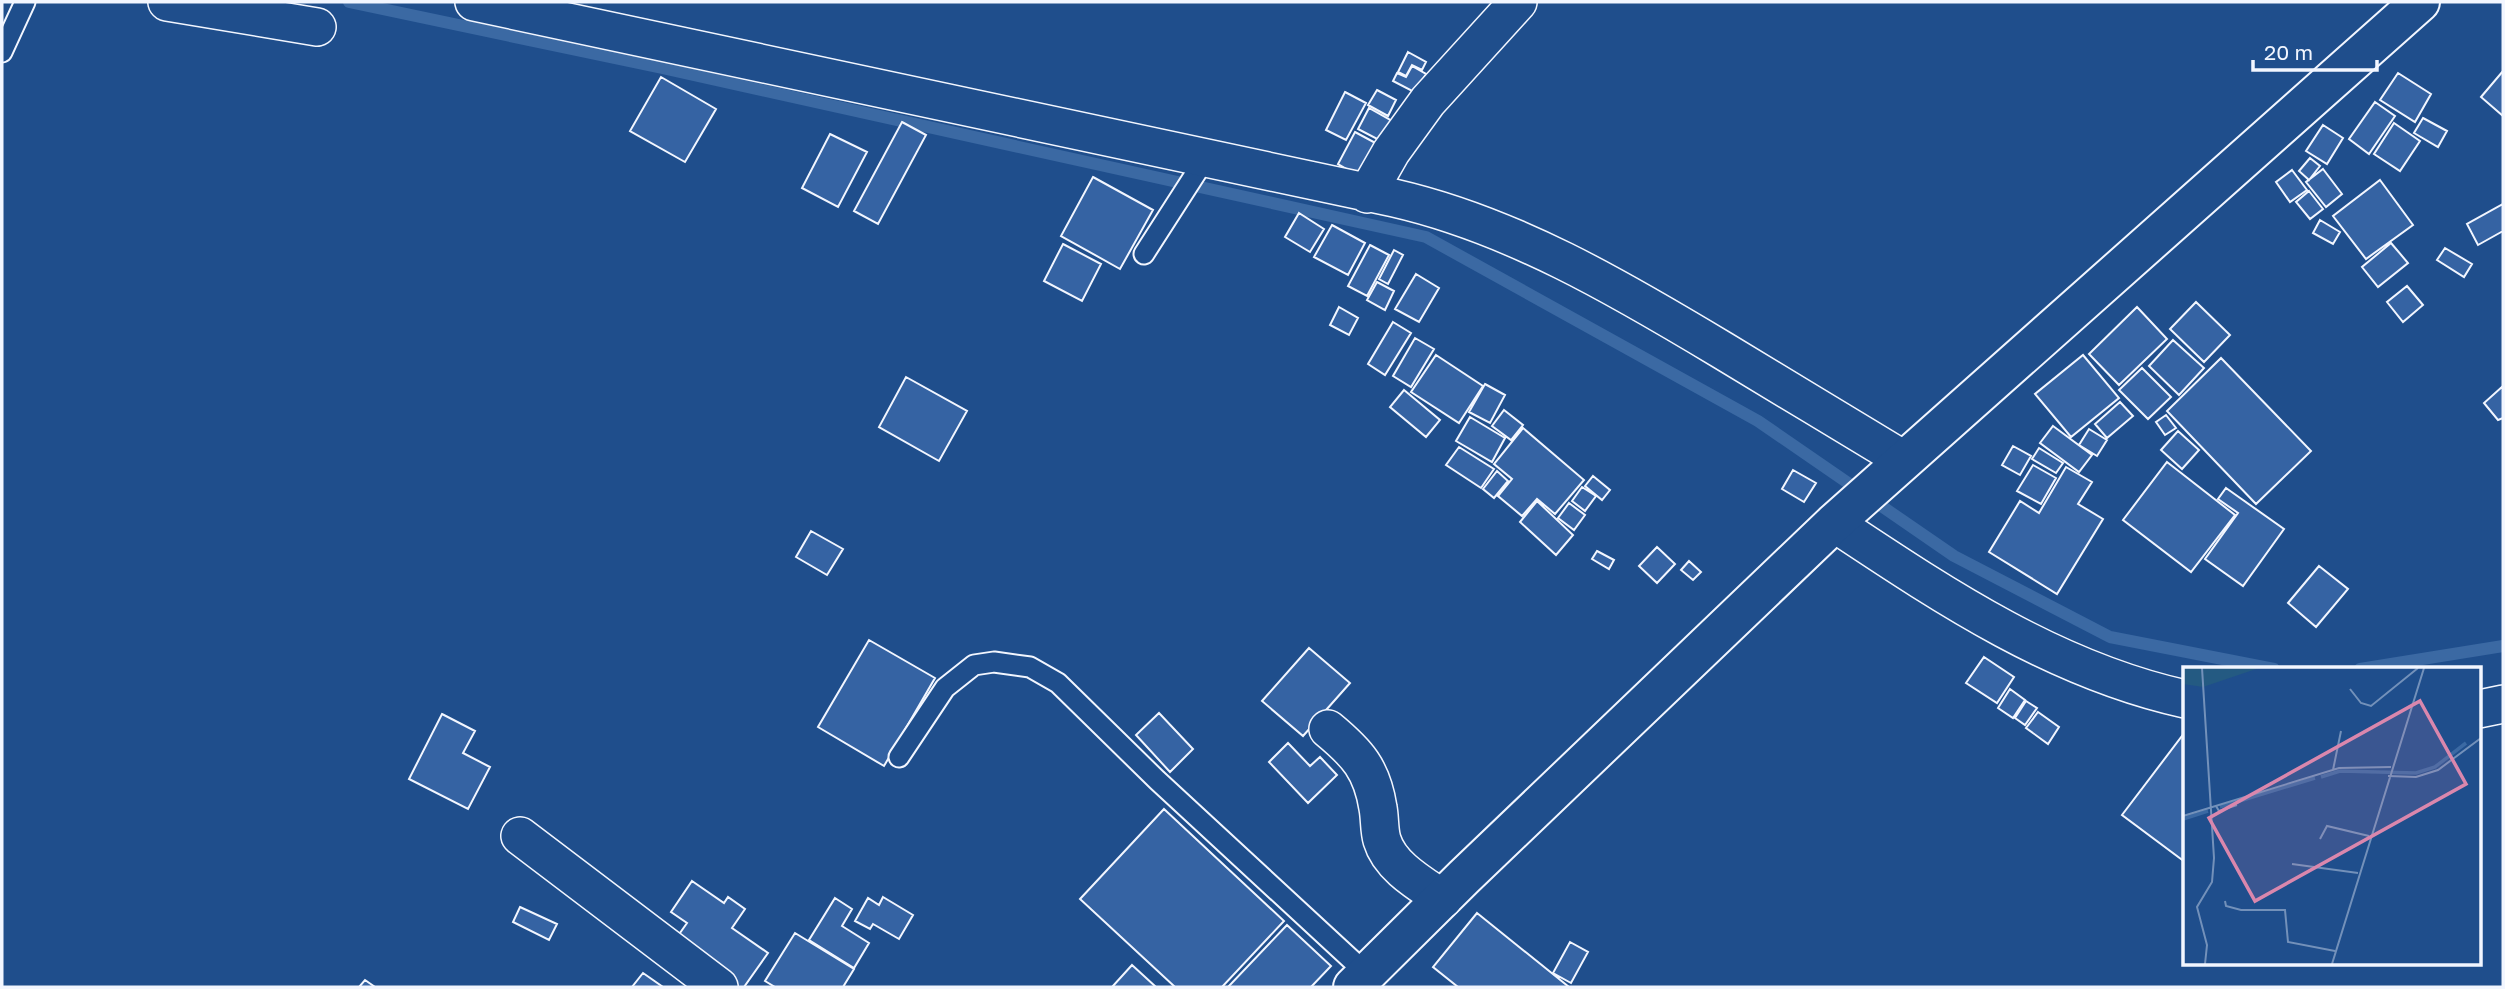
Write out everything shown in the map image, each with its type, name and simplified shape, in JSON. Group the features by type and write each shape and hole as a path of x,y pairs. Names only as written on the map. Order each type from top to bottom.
{"street":[{"path":"167,2 317,27"},
{"path":"474,2 1428,206 1465,218 1592,275 1658,311 1904,460"},
{"path":"1367,194 1391,152 1428,101 1518,2"},
{"path":"1360,980 1835,523 2420,2"},
{"path":"1835,523 1925,584 2011,633 2083,669 2145,690 2183,699"},
{"path":"2480,709 2503,704"},
{"path":"1328,729 1353,750 1368,769 1378,806 1382,842 1394,860 1410,876 1443,899"},
{"path":"520,836 719,987"}],"lane":[{"path":"2,52 25,2"},
{"path":"1144,254 1205,159"},
{"path":"899,758 945,688 974,665 994,662 1030,667 1058,683 1360,980"}],"building":[{"path":"1408,52 1426,62 1422,70 1412,65 1406,76 1398,72"},
{"path":"1412,66 1426,74 1416,93 1393,81 1397,73 1406,77"},
{"path":"2503,71 2503,116 2481,97"},
{"path":"2398,73 2431,94 2415,122 2380,100"},
{"path":"661,77 716,109 685,162 630,131"},
{"path":"1377,90 1396,100 1388,116 1368,105"},
{"path":"1345,92 1366,103 1346,140 1326,130"},
{"path":"2375,102 2395,116 2369,154 2349,139"},
{"path":"1369,108 1392,121 1381,141 1358,129"},
{"path":"2423,118 2447,131 2438,147 2414,133"},
{"path":"902,122 926,135 878,224 854,211"},
{"path":"2394,123 2420,141 2400,171 2374,154"},
{"path":"2323,125 2343,138 2327,164 2306,151"},
{"path":"1355,132 1381,146 1364,179 1338,164"},
{"path":"830,134 867,152 838,207 802,188"},
{"path":"2310,158 2320,166 2309,180 2299,171"},
{"path":"2323,169 2342,194 2326,207 2306,182"},
{"path":"2292,170 2307,190 2290,202 2276,182"},
{"path":"1093,177 1153,210 1120,269 1061,236"},
{"path":"2380,180 2413,225 2366,259 2333,216"},
{"path":"2309,191 2323,209 2310,219 2296,202"},
{"path":"2503,204 2503,231 2478,245 2467,224"},
{"path":"1299,213 1324,229 1310,252 1285,237"},
{"path":"2320,220 2340,232 2333,244 2313,233"},
{"path":"1332,225 1365,243 1348,275 1314,257"},
{"path":"2391,243 2408,263 2378,287 2362,267"},
{"path":"1063,244 1101,264 1082,301 1044,281"},
{"path":"1370,245 1389,255 1367,296 1348,286"},
{"path":"2445,248 2472,264 2464,277 2437,260"},
{"path":"1394,250 1403,255 1388,284 1379,279"},
{"path":"1416,274 1439,288 1419,322 1395,309"},
{"path":"1377,282 1394,291 1385,310 1367,300"},
{"path":"2407,286 2423,305 2403,322 2387,302"},
{"path":"2196,302 2230,335 2204,362 2170,329"},
{"path":"1339,307 1358,318 1349,335 1330,325"},
{"path":"2137,307 2167,339 2119,385 2089,354"},
{"path":"1393,322 1411,333 1385,375 1368,364"},
{"path":"1415,338 1434,349 1411,387 1393,376"},
{"path":"2173,340 2204,368 2179,395 2149,366"},
{"path":"1436,355 1483,386 1459,423 1411,392"},
{"path":"2083,355 2119,398 2071,437 2035,394"},
{"path":"2221,358 2311,451 2256,504 2167,411"},
{"path":"2142,368 2171,397 2148,419 2119,390"},
{"path":"906,377 967,411 939,461 879,427"},
{"path":"1485,384 1505,395 1490,423 1469,412"},
{"path":"2503,386 2503,418 2498,420 2484,403"},
{"path":"1404,390 1440,420 1426,437 1390,407"},
{"path":"2120,402 2133,416 2107,438 2095,424"},
{"path":"1504,410 1523,425 1511,440 1492,426"},
{"path":"2166,415 2176,428 2165,435 2156,422"},
{"path":"1470,417 1505,438 1492,462 1456,441"},
{"path":"2053,426 2092,455 2079,472 2040,443"},
{"path":"1523,428 1584,480 1555,514 1537,499 1522,516 1498,496 1512,479 1494,464"},
{"path":"2089,429 2107,440 2097,456 2079,445"},
{"path":"2178,431 2199,450 2182,469 2161,450"},
{"path":"2013,446 2031,456 2020,475 2002,465"},
{"path":"1459,447 1494,469 1481,488 1446,465"},
{"path":"2039,448 2063,463 2056,473 2032,459"},
{"path":"2167,462 2235,515 2191,572 2123,520"},
{"path":"2033,465 2056,478 2041,504 2017,491"},
{"path":"2066,467 2092,482 2078,504 2103,519 2057,594 1989,552 2020,501 2039,513"},
{"path":"1793,470 1816,483 1804,502 1782,489"},
{"path":"1497,471 1508,481 1494,498 1483,489"},
{"path":"1593,476 1610,490 1602,500 1585,486"},
{"path":"1582,487 1596,496 1585,511 1572,501"},
{"path":"2226,488 2284,529 2243,586 2205,559 2238,513 2218,499"},
{"path":"1537,501 1573,535 1556,555 1520,522"},
{"path":"1569,503 1585,515 1574,530 1558,518"},
{"path":"811,531 843,549 827,575 796,557"},
{"path":"1657,547 1675,564 1657,583 1639,566"},
{"path":"1597,551 1614,560 1609,569 1592,559"},
{"path":"1689,561 1701,572 1693,580 1681,570"},
{"path":"2319,566 2348,589 2316,627 2288,603"},
{"path":"869,640 935,678 884,766 818,727"},
{"path":"1309,648 1350,683 1303,736 1262,701"},
{"path":"1984,657 2014,677 1997,703 1966,683"},
{"path":"2010,689 2025,700 2013,718 1998,708"},
{"path":"2026,701 2037,708 2025,725 2015,718"},
{"path":"2038,712 2059,727 2048,744 2026,728"},
{"path":"1159,713 1193,749 1170,772 1136,735"},
{"path":"442,714 475,731 463,753 490,767 468,809 409,779"},
{"path":"2183,735 2183,861 2122,815"},
{"path":"1288,743 1310,766 1320,757 1337,775 1308,803 1269,762"},
{"path":"1164,809 1284,921 1222,987 1175,987 1080,899"},
{"path":"692,881 724,903 728,897 745,909 732,928 768,953 744,987 731,987 675,940 687,923 671,912"},
{"path":"883,897 913,915 899,939 873,924 870,929 855,921 868,898 879,905"},
{"path":"835,898 852,909 842,926 869,943 854,968 809,940"},
{"path":"520,907 557,924 549,940 513,922"},
{"path":"1477,913 1569,987 1458,987 1433,967"},
{"path":"1287,925 1331,966 1311,987 1228,987"},
{"path":"795,933 854,969 843,987 775,987 765,981"},
{"path":"1570,942 1588,952 1571,983 1553,973"},
{"path":"1132,965 1156,987 1112,987"},
{"path":"643,973 663,987 632,987"},
{"path":"365,980 375,987 359,987"}],"waterway":[{"path":"349,2 662,68 1426,237 1758,421 1954,556 2110,637 2264,667"},
{"path":"2372,667 2503,646"}]}
